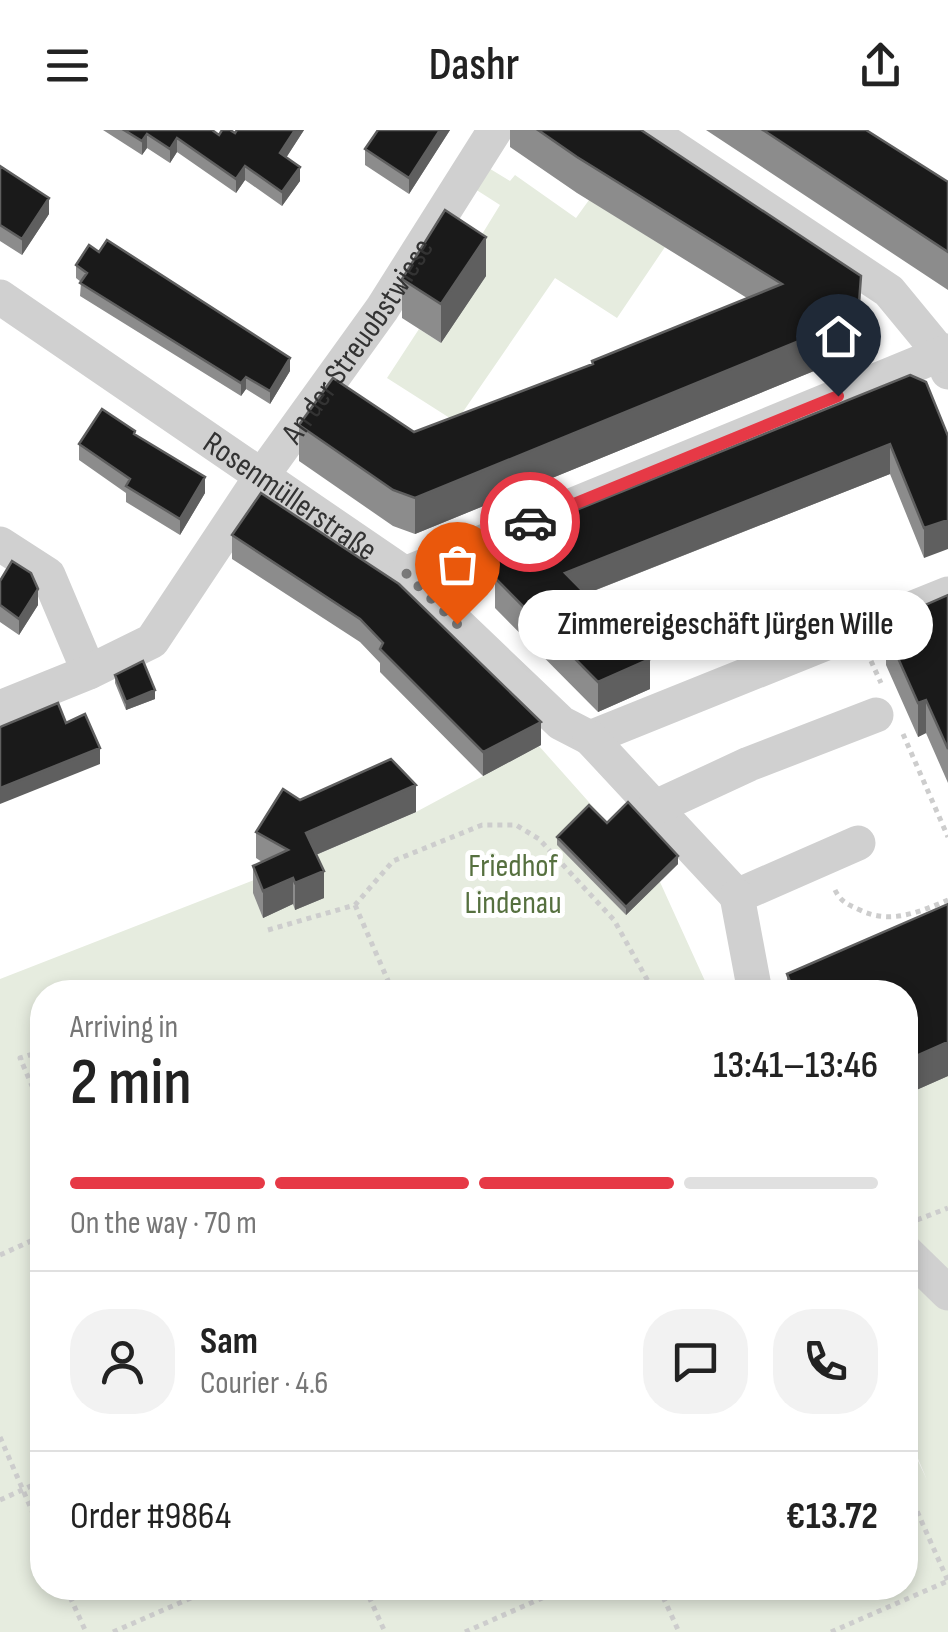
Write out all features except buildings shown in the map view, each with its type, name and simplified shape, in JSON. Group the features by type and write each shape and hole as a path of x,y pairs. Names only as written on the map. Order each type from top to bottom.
{"street":[{"name":"An der Streuobstwiese","path":"0,708 152,641 261,478 382,309 495,130"},
{"path":"406,574 946,359 889,291 647,130"},
{"name":"Rosenmüllerstraße","path":"0,297 406,574 576,731 736,896"},
{"path":"0,544 48,575 89,672"},
{"path":"576,731 948,594"},
{"path":"654,808 749,764 876,715"},
{"path":"753,980 736,896 858,844"},
{"path":"918,1264 948,1293"}],"path":[{"path":"268,930 354,905 392,860 482,825 516,825 540,840 614,920 647,980"},
{"path":"820,860 840,901 876,918 913,914 948,900"},
{"path":"354,905 388,980"},
{"path":"30,1055 20,1058 30,1081"},
{"path":"918,1220 948,1208"},
{"path":"0,1254 30,1241"},
{"path":"0,1437 30,1506"},
{"path":"0,1500 30,1487"},
{"path":"918,1513 948,1581 918,1594"},
{"path":"71,1600 86,1632"},
{"path":"113,1632 186,1600"},
{"path":"370,1600 384,1632"},
{"path":"465,1632 538,1600"},
{"path":"664,1600 679,1632"},
{"path":"831,1632 904,1600"}],"green space":[{"path":"487,167 510,181 515,175 576,218 589,200 665,247 617,318 555,278 456,422 387,378 419,329 441,343 485,277 465,262 500,205 475,189"},
{"name":"Friedhof Lindenau","path":"539,746 660,882 705,980 30,980 30,1600 918,1600 918,1461 927,1480 918,1459 918,1088 948,1075 948,1632 0,1632 0,979 295,864 416,812"}],"way so far":[{"path":"457,624 406,574 530,522"}],"place":[{"name":"Zimmereigeschäft Jürgen Wille","path":"457,624"}],"route":[{"path":"530,522 838,396"}]}
